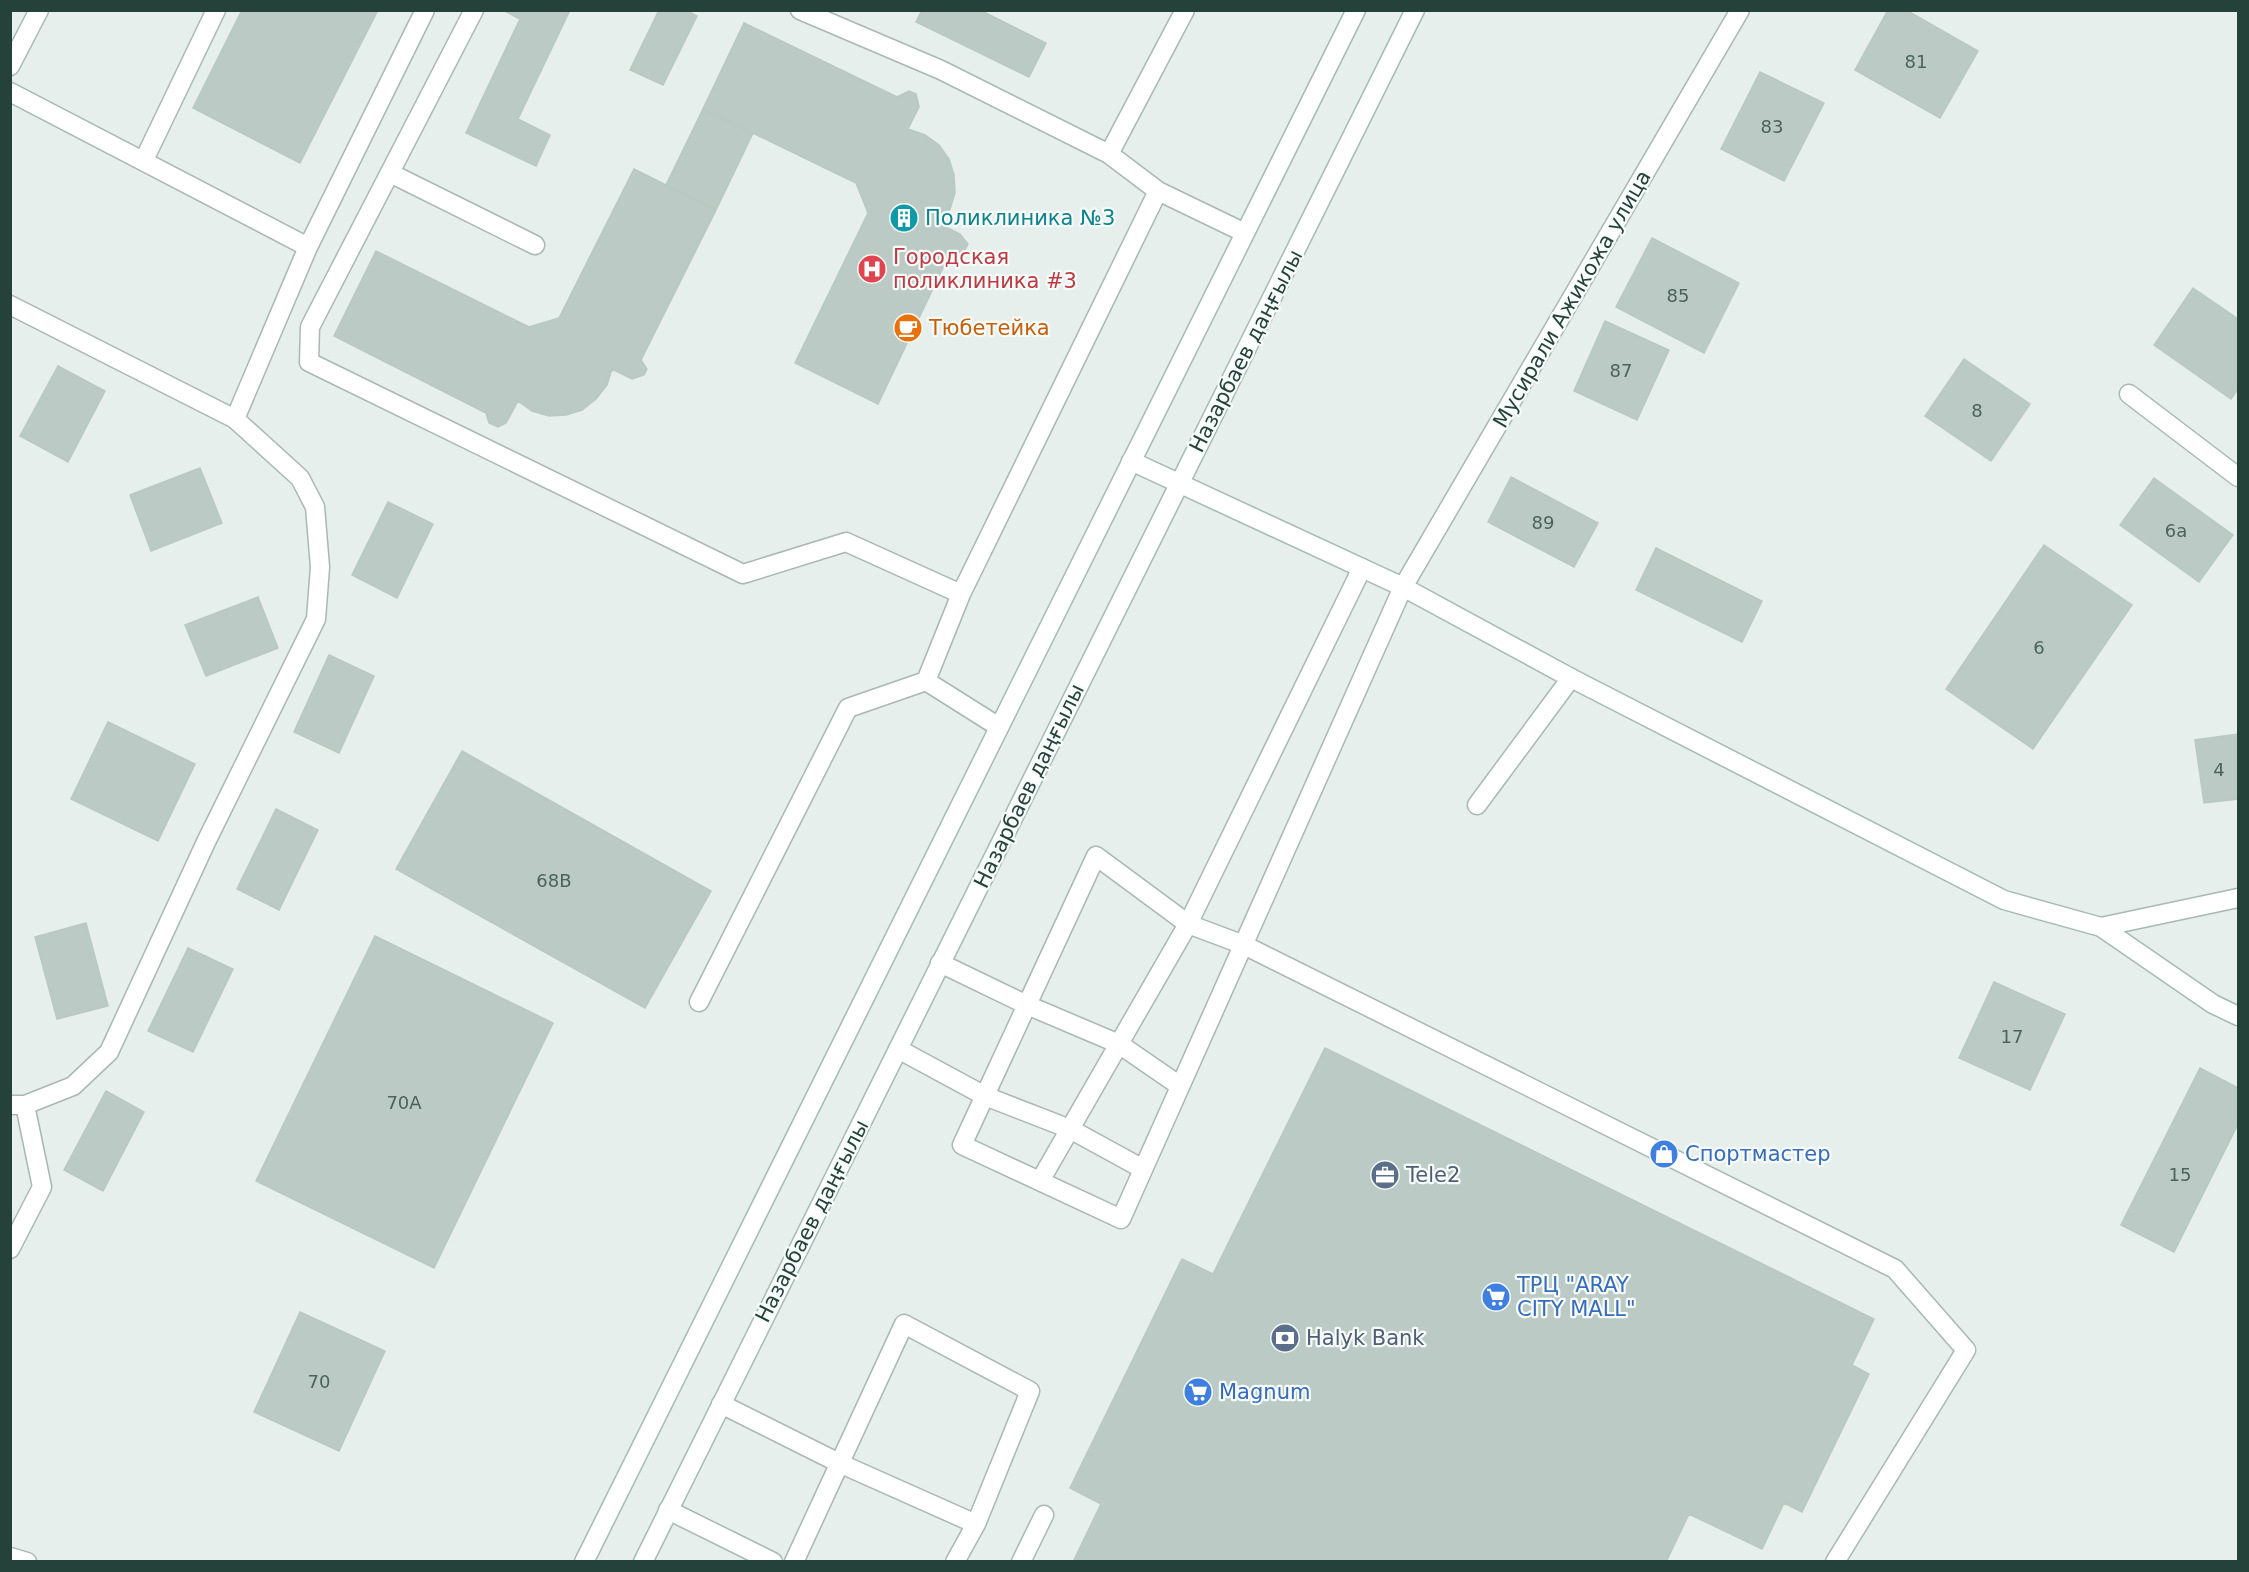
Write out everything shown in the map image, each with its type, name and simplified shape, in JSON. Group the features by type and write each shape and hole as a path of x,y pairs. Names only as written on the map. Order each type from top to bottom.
{"main road":[{"path":"10,66 39,10"},
{"path":"144,160 216,10"},
{"path":"235,419 309,247 425,10"},
{"path":"474,10 310,327 309,362 743,574 846,542 961,594"},
{"path":"800,10 941,70 1109,154 1158,191 1244,232"},
{"path":"1109,154 1185,10"},
{"path":"584,1562 1356,10"},
{"name":"Назарбаев даңғылы","path":"643,1562 1415,10"},
{"name":"Мусирали Ажикожа улица","path":"1040,1181 1121,1219 1403,587 1740,10"},
{"path":"10,92 309,247"},
{"path":"390,173 535,245"},
{"path":"699,1002 848,708 926,681 961,594 1158,191"},
{"path":"10,305 235,419 300,478 315,507 320,567 316,619 206,842 109,1052 73,1086 18,1105 42,1187 10,1249"},
{"path":"2129,394 2238,477"},
{"path":"1131,461 1403,587 1571,678 2004,900 2102,927 2212,1004 2238,1016"},
{"path":"1362,568 1188,924 1040,1181 962,1145 1096,856 1188,924 1244,945 1895,1269 1966,1350 1835,1562"},
{"path":"1477,805 1571,678"},
{"path":"926,681 999,727"},
{"path":"2102,927 2238,898"},
{"path":"940,963 1027,1005 1119,1044 1180,1086"},
{"path":"898,1049 985,1096 1070,1130 1143,1169"},
{"path":"794,1562 904,1324 1030,1391 976,1524 955,1562"},
{"path":"721,1404 839,1463 976,1524"},
{"path":"668,1510 773,1562"},
{"path":"1022,1562 1044,1515"},
{"path":"10,1557 27,1562"}],"building":[{"path":"242,10 378,10 300,163 193,108"},
{"path":"503,10 570,10 518,119 550,135 536,166 466,133 520,19"},
{"path":"659,10 686,10 697,16 663,85 630,70"},
{"path":"922,10 980,10 1046,43 1029,77 916,22"},
{"path":"1888,10 1906,10 1978,51 1940,118 1855,70"},
{"name":"Поликлиника №3","path":"744,23 897,97 909,91 916,94 919,107 908,129 925,135 939,145 949,159 954,175 955,193 950,209 940,224 960,234 968,244 963,253 950,253 878,404 795,363 868,213 856,183 703,109"},
{"path":"1760,72 1824,103 1784,181 1721,149"},
{"path":"703,109 753,133 716,210 666,185"},
{"path":"634,169 716,210 641,360 647,369 644,375 632,379 612,369 607,385 596,399 582,410 566,415 549,416 532,411 518,401 506,423 498,427 489,423 486,413 334,336 376,251 529,327 559,318"},
{"path":"1652,238 1739,283 1704,353 1616,307"},
{"path":"2193,288 2238,319 2238,389 2231,399 2154,345"},
{"path":"1605,321 1669,350 1637,420 1574,391"},
{"path":"1964,359 2030,404 1991,461 1925,416"},
{"path":"58,366 105,391 68,462 20,436"},
{"path":"200,468 222,523 151,551 130,495"},
{"path":"1511,477 1598,523 1574,567 1488,522"},
{"path":"2154,478 2233,535 2199,582 2120,525"},
{"path":"388,502 433,524 397,598 352,575"},
{"path":"2044,545 2132,605 2033,749 1946,689"},
{"path":"1656,548 1762,601 1742,642 1636,590"},
{"path":"258,597 278,648 206,676 185,625"},
{"path":"329,655 374,676 339,753 294,732"},
{"path":"108,722 195,764 158,841 71,799"},
{"path":"2238,734 2238,799 2204,803 2195,740"},
{"path":"462,751 711,891 645,1008 396,869"},
{"path":"276,809 318,830 279,910 237,889"},
{"path":"86,923 108,1006 57,1019 35,937"},
{"path":"375,936 553,1023 434,1268 256,1181"},
{"path":"188,948 233,969 193,1052 148,1031"},
{"path":"1994,982 2065,1014 2030,1090 1959,1058"},
{"name":"ТРЦ \"ARAY CITY MALL\"","path":"1325,1048 1874,1319 1852,1365 1869,1374 1802,1512 1784,1503 1762,1549 1689,1514 1666,1562 1073,1562 1101,1504 1070,1488 1182,1259 1213,1274"},
{"path":"2200,1068 2238,1088 2238,1124 2174,1252 2121,1225"},
{"path":"106,1091 144,1112 103,1191 64,1170"},
{"path":"300,1312 385,1351 339,1451 254,1412"}],"place":[{"name":"Поликлиника №3","path":"904,218"},
{"name":"Городская поликлиника #3","path":"872,269"},
{"name":"Тюбетейка","path":"908,328"},
{"name":"Спортмастер","path":"1664,1154"},
{"name":"Tele2","path":"1385,1175"},
{"name":"ТРЦ \"ARAY CITY MALL\"","path":"1496,1297"},
{"name":"Halyk Bank","path":"1285,1338"},
{"name":"Magnum","path":"1198,1392"}]}
